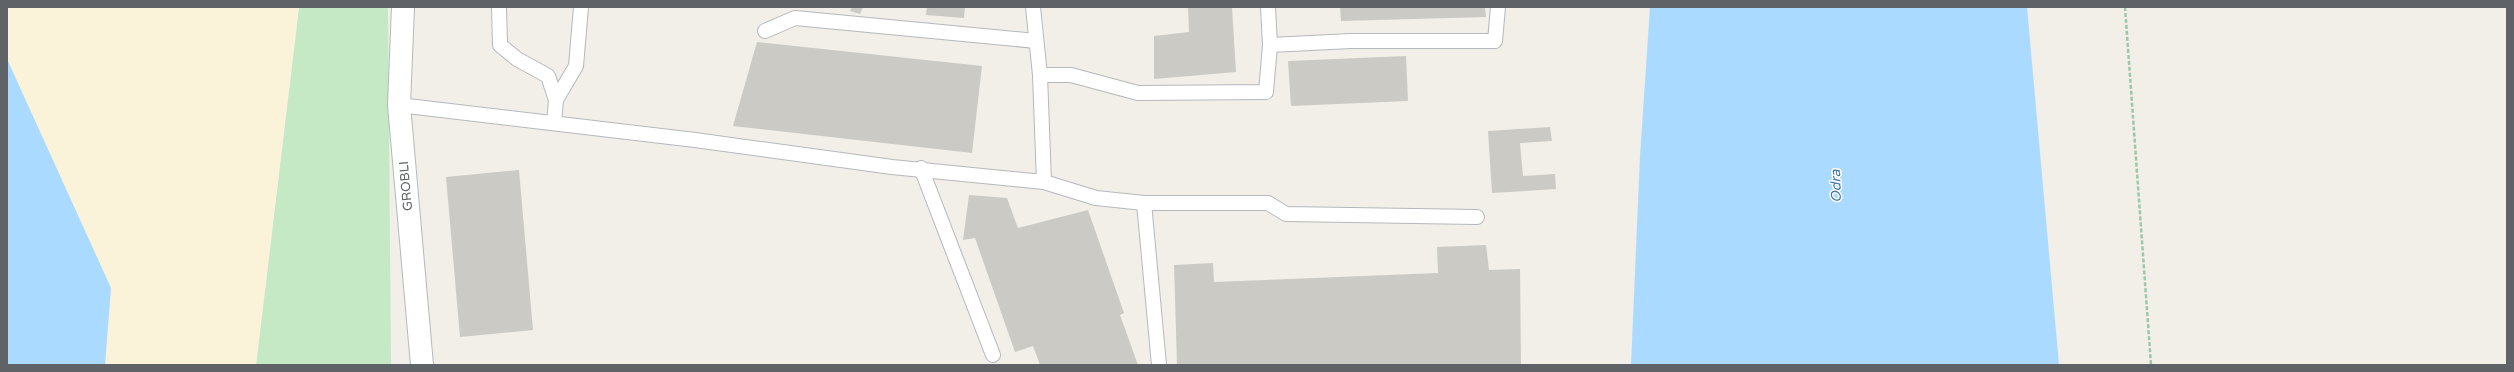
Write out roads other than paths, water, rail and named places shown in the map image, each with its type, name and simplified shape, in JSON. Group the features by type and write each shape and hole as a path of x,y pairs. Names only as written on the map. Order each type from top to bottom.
{"street":[{"name":"GROBLI","path":"403,7 399,105 422,365"}],"lane":[{"path":"499,7 500,45 517,59 548,76 556,100 554,123"},
{"path":"556,100 576,66 582,7"},
{"path":"1033,7 1040,75 1044,182"},
{"path":"1040,75 1071,75 1138,93 1266,92 1270,45 1268,7"},
{"path":"1270,45 1351,40 1495,41 1498,7"},
{"path":"765,31 795,18 1036,41"},
{"path":"399,105 554,123 892,167 920,168 1044,182 1096,198 1144,203 1268,203 1286,214 1477,217"},
{"path":"920,168 993,355"},
{"path":"1144,203 1159,365"}],"water":[{"name":"Odra","path":"1650,7 2027,7 2059,365 1631,365 1640,156"},
{"path":"7,59 111,288 105,365 7,365"}]}
